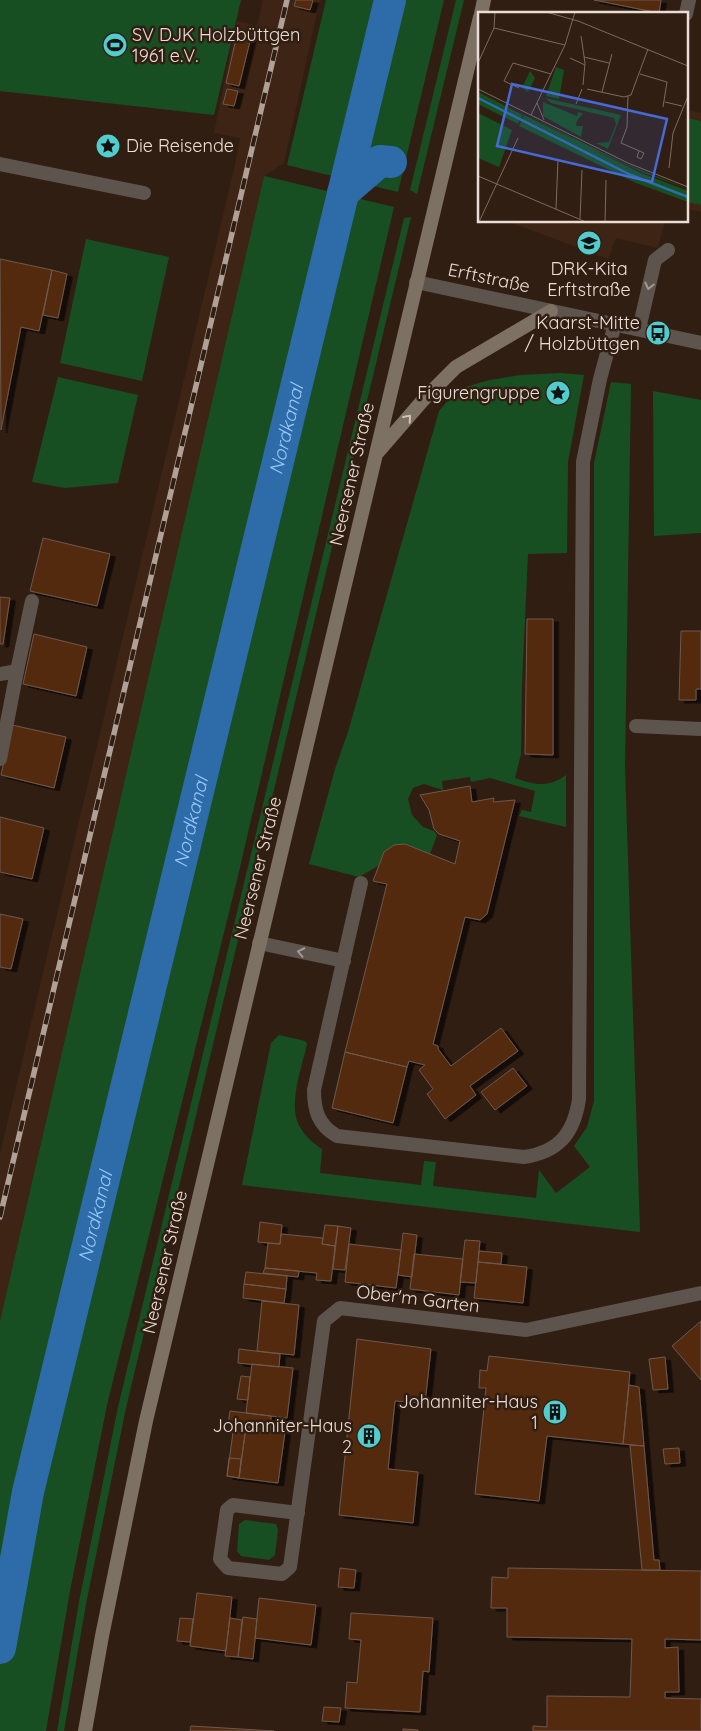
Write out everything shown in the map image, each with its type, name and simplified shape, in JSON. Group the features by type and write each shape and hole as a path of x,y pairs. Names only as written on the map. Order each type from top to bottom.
{"main road":[{"name":"Neersener Straße","path":"85,1731 102,1636 146,1421 478,23"},
{"path":"376,455 424,399 456,367 552,311"}],"street":[{"path":"0,164 144,193"},
{"path":"639,329 655,260 668,250"},
{"name":"Erftstraße","path":"416,282 701,343"},
{"path":"362,883 314,1090 318,1118 330,1132 337,1136 524,1157 547,1151 556,1146 569,1132 578,1111 580,1099 583,462 601,374 615,324"},
{"path":"0,760 32,601"},
{"path":"0,674 17,671"},
{"path":"636,726 701,729"},
{"path":"259,942 344,961"},
{"name":"Ober'm Garten","path":"298,1513 233,1505 227,1510 220,1559 228,1568 282,1574 290,1567 298,1513 324,1321 340,1308 526,1330 701,1293"}],"shaded area":[{"path":"263,0 320,0 284,163 264,176 0,1321 0,1154 234,169 240,138 214,133 237,21 257,26"},
{"path":"688,110 701,113 701,212 688,209"},
{"name":"DRK-Kita Erftstraße","path":"510,222 665,222 658,248 616,238 608,259"}],"green space":[{"name":"SV DJK Holzbüttgen 1961 e.V.","path":"0,0 241,0 214,115 0,91"},
{"path":"326,0 444,0 398,192 287,165"},
{"path":"456,0 464,0 417,194 410,190"},
{"path":"688,118 701,121 701,205 688,202"},
{"path":"264,176 394,207 237,880 107,1405 70,1591 46,1731 0,1731 0,1321"},
{"path":"411,217 126,1408 86,1604 64,1731 57,1731 79,1602 118,1407 404,218"},
{"path":"86,239 169,257 142,381 60,363"},
{"path":"560,373 584,375 568,462 567,553 528,554 521,754 515,778 535,784 547,784 566,775 566,827 519,816 522,810 531,812 535,791 490,778 471,782 470,777 442,781 443,790 424,784 413,788 408,799 412,815 423,827 434,831 437,835 430,854 405,844 394,845 384,852 378,866 359,877 309,864 439,411 458,389 490,380 521,375"},
{"path":"58,377 138,395 118,483 65,488 32,482"},
{"path":"611,382 631,384 625,767 640,1232 242,1185 271,1043 279,1035 305,1041 307,1044 295,1098 296,1118 302,1130 322,1149 320,1173 421,1185 424,1161 436,1162 433,1186 536,1198 539,1170 556,1193 590,1167 574,1146 587,1127 594,1101 594,463"},
{"path":"653,391 701,400 701,533 654,536"},
{"path":"245,1520 276,1524 278,1530 275,1555 269,1560 241,1556 237,1551 239,1524"}],"building":[{"path":"296,0 313,0 310,10 294,6"},
{"path":"594,0 661,0 659,12"},
{"path":"238,30 252,33 239,86 226,83"},
{"path":"227,89 238,91 234,106 223,104"},
{"path":"0,259 52,270 39,331 21,327 1,430"},
{"path":"52,270 67,274 58,318 43,315"},
{"path":"43,538 110,554 97,606 30,591"},
{"path":"0,597 10,598 3,644 0,644"},
{"path":"527,619 553,619 553,755 525,754"},
{"path":"681,631 701,631 701,689 696,689 696,700 679,700"},
{"path":"34,634 87,647 76,696 23,684"},
{"path":"12,725 66,737 54,788 1,775"},
{"path":"470,786 472,802 494,798 493,802 515,800 487,914 480,920 465,917 433,1044 438,1046 438,1049 451,1066 501,1028 518,1051 470,1086 476,1095 445,1119 427,1094 433,1089 419,1070 425,1065 409,1061 407,1067 345,1052 387,884 373,881 384,852 394,845 405,844 455,864 460,841 439,834 434,829 429,810 420,795"},
{"path":"0,817 44,828 32,879 0,872"},
{"path":"0,914 23,919 11,969 0,967"},
{"path":"345,1052 407,1067 393,1123 332,1108"},
{"path":"513,1068 527,1086 495,1110 481,1092"},
{"path":"260,1222 282,1225 280,1244 258,1242"},
{"path":"325,1225 338,1226 335,1246 322,1244"},
{"path":"338,1226 351,1228 345,1270 333,1269"},
{"path":"403,1233 417,1235 412,1277 398,1275"},
{"path":"281,1234 323,1238 322,1244 335,1246 331,1281 316,1280 317,1273 265,1268 268,1243 280,1244"},
{"path":"465,1240 480,1241 476,1283 460,1282"},
{"path":"349,1244 401,1250 396,1288 345,1282"},
{"path":"479,1251 502,1253 501,1264 478,1262"},
{"path":"414,1254 463,1259 459,1295 410,1289"},
{"path":"478,1262 527,1267 523,1303 474,1298"},
{"path":"265,1268 299,1271 298,1277 263,1273"},
{"path":"246,1272 287,1276 286,1289 244,1284"},
{"path":"244,1284 286,1289 284,1303 243,1298"},
{"path":"262,1301 299,1305 294,1355 257,1351"},
{"path":"701,1321 701,1380 672,1346"},
{"name":"Johanniter-Haus 2","path":"357,1339 431,1349 425,1403 395,1401 388,1469 418,1472 413,1523 339,1515"},
{"path":"239,1349 280,1354 279,1367 238,1363"},
{"name":"Johanniter-Haus 1","path":"489,1356 630,1372 623,1444 547,1436 539,1501 475,1494 486,1388 479,1388 480,1370 487,1371"},
{"path":"665,1357 668,1389 653,1390 649,1359"},
{"path":"252,1364 293,1368 287,1418 246,1413"},
{"path":"241,1376 250,1377 248,1400 237,1399"},
{"path":"629,1385 639,1387 644,1446 623,1444"},
{"path":"230,1411 271,1416 270,1430 228,1424"},
{"path":"234,1425 246,1427 239,1478 227,1476"},
{"path":"246,1427 285,1432 278,1483 239,1478"},
{"path":"630,1445 644,1446 654,1560 659,1560 660,1570 642,1570"},
{"path":"679,1448 680,1463 665,1464 663,1449"},
{"path":"229,1458 241,1459 239,1478 227,1476"},
{"path":"340,1568 356,1570 354,1588 338,1587"},
{"path":"508,1568 701,1571 701,1640 665,1639 665,1648 678,1647 679,1692 665,1692 665,1698 701,1699 701,1731 533,1731 533,1726 547,1727 547,1696 630,1697 632,1639 507,1637 507,1608 491,1608 492,1577 508,1578"},
{"path":"197,1593 232,1597 226,1651 190,1646"},
{"path":"259,1598 316,1605 311,1645 255,1638"},
{"path":"351,1613 433,1618 429,1672 423,1671 420,1712 345,1708 347,1682 357,1683 361,1640 349,1639"},
{"path":"243,1617 257,1619 253,1659 238,1657"},
{"path":"180,1618 193,1619 190,1642 177,1641"},
{"path":"230,1618 242,1620 238,1657 225,1656"},
{"path":"324,1707 341,1708 339,1722 322,1721"},
{"path":"191,1726 274,1731 190,1731"},
{"path":"403,1729 418,1730 418,1731 403,1731"}],"waterway":[{"name":"Nordkanal","path":"0,1648 28,1492 390,0"},
{"path":"343,193 380,161 391,162"}],"railway":[{"path":"0,1217 287,0"}],"place":[{"name":"SV DJK Holzbüttgen 1961 e.V.","path":"115,45"},
{"name":"Die Reisende","path":"108,146"},
{"name":"DRK-Kita Erftstraße","path":"589,243"},
{"name":"Kaarst-Mitte / Holzbüttgen","path":"658,333"},
{"name":"Figurengruppe","path":"558,393"},
{"name":"Johanniter-Haus 1","path":"555,1412"},
{"name":"Johanniter-Haus 2","path":"369,1436"}]}
